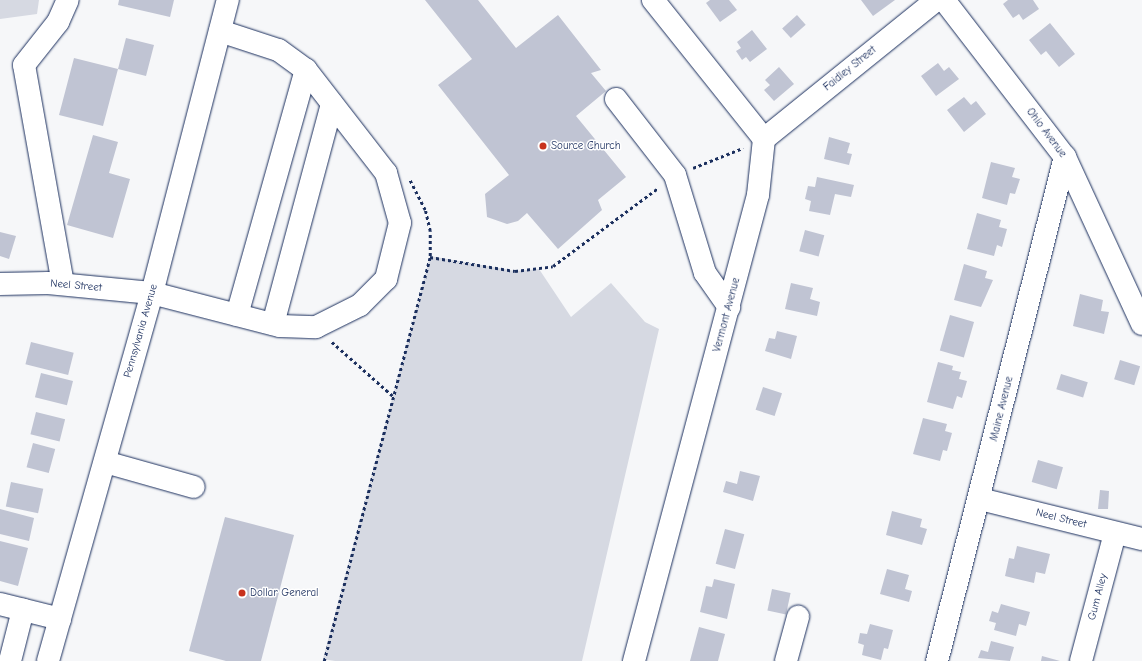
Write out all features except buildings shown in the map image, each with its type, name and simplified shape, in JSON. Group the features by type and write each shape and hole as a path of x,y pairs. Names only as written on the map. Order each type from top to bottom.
{"street":[{"path":"63,284 24,65 58,22 68,0"},
{"name":"Pennsylvania Avenue","path":"48,661 152,293 228,0"},
{"path":"653,0 764,139"},
{"name":"Faidley Street","path":"764,139 936,0"},
{"name":"Ohio Avenue","path":"944,0 1065,157 1142,324"},
{"name":"Neel Street","path":"0,284 63,284 152,293 273,324 316,327 360,305 386,279 400,223 386,173 306,70 278,50 220,31"},
{"path":"237,315 306,70"},
{"path":"616,99 675,175 705,273 729,307"},
{"path":"273,324 332,104"},
{"name":"Vermont Avenue","path":"634,661 758,195 764,139"},
{"name":"Maine Avenue","path":"937,661 980,499 1065,157"},
{"path":"104,462 194,487"},
{"name":"Neel Street","path":"980,499 1142,539"},
{"name":"Gum Alley","path":"1082,661 1115,533"},
{"path":"0,604 60,619"},
{"path":"10,661 23,610"},
{"path":"786,661 798,617"}],"path":[{"path":"324,661 430,257 429,224 425,210 411,181"},
{"path":"430,257 515,271 539,269 562,260 616,218"},
{"path":"343,352 393,396"}],"shaded area":[{"path":"0,0 39,0 37,14 0,19"},
{"path":"430,256 515,271 539,269 571,317 611,283 645,322 659,329 582,661 335,661 323,659"}],"place":[{"name":"Source Church","path":"543,146"},
{"name":"Dollar General","path":"242,593"}]}
